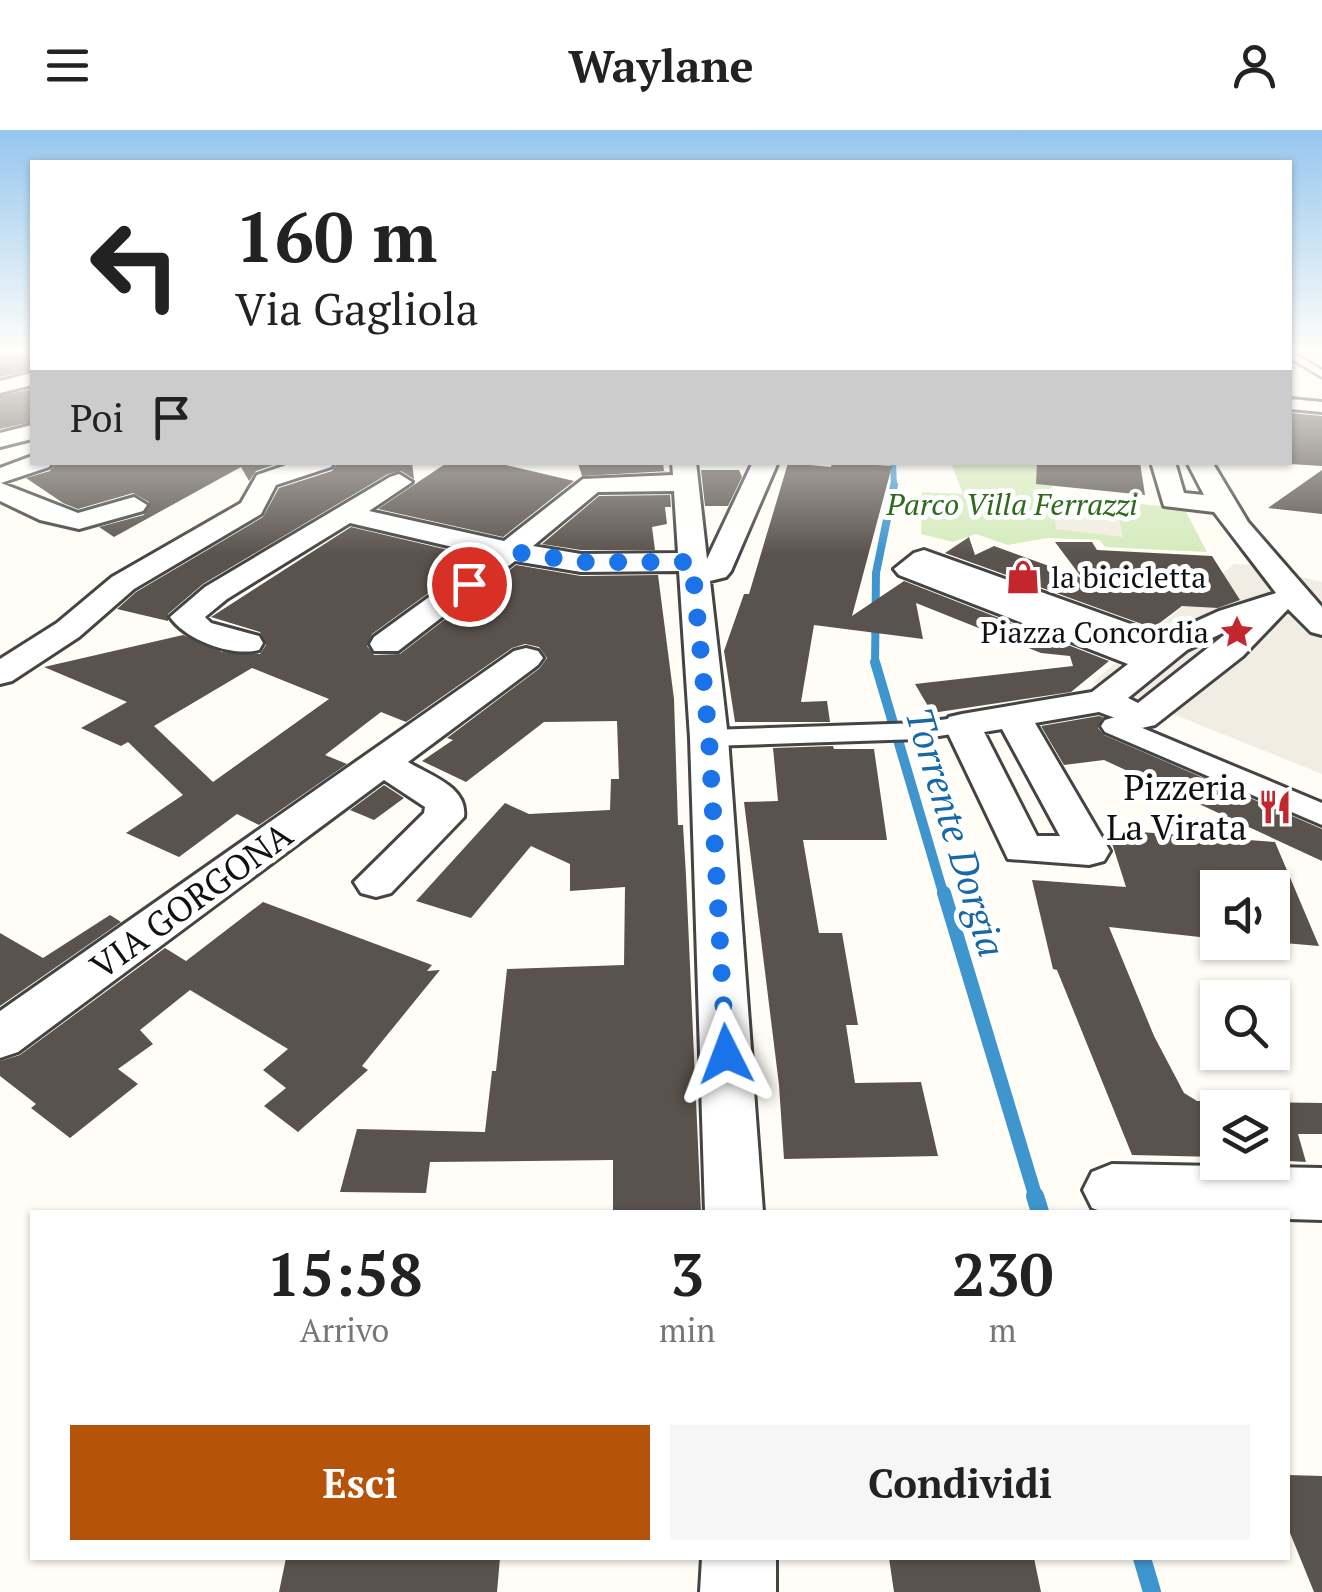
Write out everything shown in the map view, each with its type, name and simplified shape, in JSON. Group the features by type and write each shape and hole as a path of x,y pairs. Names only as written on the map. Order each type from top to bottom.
{"street":[{"path":"0,440 30,432"},
{"path":"0,476 31,465"},
{"path":"0,674 68,630 122,583 252,508 266,480 313,465"},
{"path":"346,514 508,551 581,562 716,571 765,465"},
{"path":"1163,465 1173,500 1220,505"},
{"path":"1201,465 1220,505 1322,624"},
{"path":"386,644 592,484 686,473 709,738 734,1210"},
{"path":"247,643 200,630 186,617 216,593 400,482"},
{"path":"0,491 50,514 79,521 134,505"},
{"path":"932,549 1159,654"},
{"path":"709,738 920,731 1103,701 1159,654 1292,588"},
{"path":"1292,588 1231,649 1142,718 1115,726 1322,816"},
{"name":"VIA GORGONA","path":"0,1038 526,658"},
{"path":"1103,701 1142,718"},
{"path":"962,725 1023,849 1089,852 1012,717"},
{"path":"376,882 444,817 446,802 382,762"},
{"path":"1112,1190 1322,1194"},
{"path":"738,1592 739,1560"}],"green space":[{"name":"Parco Villa Ferrazzi","path":"952,465 1051,465 1053,496 1184,508 1207,552 1105,547 1100,540 1048,538 1008,545 976,534 953,542 921,534 922,492 963,494"}],"shaded area":[{"path":"1052,496 1116,502 1123,537 1056,529"},
{"name":"Piazza Concordia","path":"1234,564 1287,566 1294,575 1322,582 1322,774 1093,682"}],"building":[{"path":"0,419 30,419 30,422 0,429"},
{"path":"1292,419 1322,419 1322,466 1292,464"},
{"path":"54,465 273,465 256,471 249,481 241,467 114,537 99,527 144,515 149,502 133,493 78,509 26,478 50,471"},
{"path":"336,465 412,465 414,479 401,471 388,474 203,584 168,614 168,621 117,609 136,592 263,517 279,488 332,471"},
{"path":"444,465 506,465 574,481 503,537 378,509"},
{"path":"579,465 663,465 664,471 669,471 582,476"},
{"path":"787,465 892,466 852,616 904,581 1109,661 1071,692 932,713 915,684 1073,666 1070,656 1041,653 916,603 923,639 814,625 801,702 827,701 830,722 735,722 724,651 744,594 749,594"},
{"path":"1037,465 1140,465 1145,495 1036,484"},
{"path":"701,470 739,470 742,477 728,506 705,506"},
{"path":"1322,470 1322,514 1268,508"},
{"path":"670,495 671,507 665,507 667,524 652,527 655,550 581,550 542,544 599,496"},
{"path":"351,527 478,557 372,634 367,646 374,655 400,654 516,565 581,576 658,575 674,699 678,825 683,825 701,1210 613,1210 613,1160 430,1162 426,1193 340,1192 357,1129 485,1132 507,969 624,965 625,887 570,891 570,864 531,846 471,918 416,901 505,803 529,814 610,810 611,779 619,779 617,721 544,722 466,782 422,761 540,668 547,658 539,647 525,644 512,648 406,722 381,712 325,755 347,764 259,825 237,814 179,857 126,833 183,795 128,742 121,746 81,728 127,702 44,667 183,635 222,652 260,654 266,645 260,632 211,617","holes":["252,668 329,699 213,782 154,726"]},
{"path":"969,537 975,555 994,546 1082,578 1055,542 1092,542 1097,550 1212,556 1240,600 1218,608 1182,606 1153,628 945,553"},
{"path":"1103,717 1098,728 1104,735 1322,829 1322,861 1104,760 1064,765 1041,726"},
{"path":"773,748 874,749 887,840 803,840 819,933 842,933 858,1025 846,1025 855,1083 921,1082 938,1156 784,1159 779,1085 744,802 778,801"},
{"path":"384,785 404,798 374,820 350,810"},
{"path":"1127,831 1275,842 1287,870 1200,870 1200,937 1109,927 1154,1036 1184,1093 1200,1101 1200,1157 1132,1155 1057,970 1053,969 1032,880 1126,887 1110,837 1129,838"},
{"path":"1290,877 1319,946 1290,944"},
{"path":"263,902 432,965 427,971 440,970 362,1066 368,1070 298,1132 264,1106 286,1088 263,1070 288,1049 190,990 140,1030 153,1044 118,1069 138,1084 70,1138 31,1108 36,1104 0,1076 0,1061 20,1055 165,948 186,961"},
{"path":"110,915 121,922 0,1006 0,933 43,958"},
{"path":"1290,1102 1322,1103 1322,1134 1298,1134 1306,1162 1290,1161"},
{"path":"1290,1475 1322,1476 1322,1592 1314,1592 1290,1533"},
{"path":"286,1560 500,1560 497,1592 279,1592"},
{"path":"889,1560 1034,1560 1041,1592 894,1592"}],"waterway":[{"name":"Torrente Dorgia","path":"893,465 894,485"},
{"name":"Torrente Dorgia","path":"875,662 876,573 894,485"},
{"name":"Torrente Dorgia","path":"875,662 944,896"},
{"name":"Torrente Dorgia","path":"944,893 1036,1198"},
{"name":"Torrente Dorgia","path":"1035,1196 1039,1210"},
{"name":"Torrente Dorgia","path":"1143,1560 1152,1592"}],"place":[{"name":"la bicicletta","path":"1023,577"},
{"name":"Piazza Concordia","path":"1237,632"},
{"name":"Pizzeria La Virata","path":"1275,807"}],"route":[{"path":"469,584 508,551 581,562 692,562 709,738 726,1054"}]}
